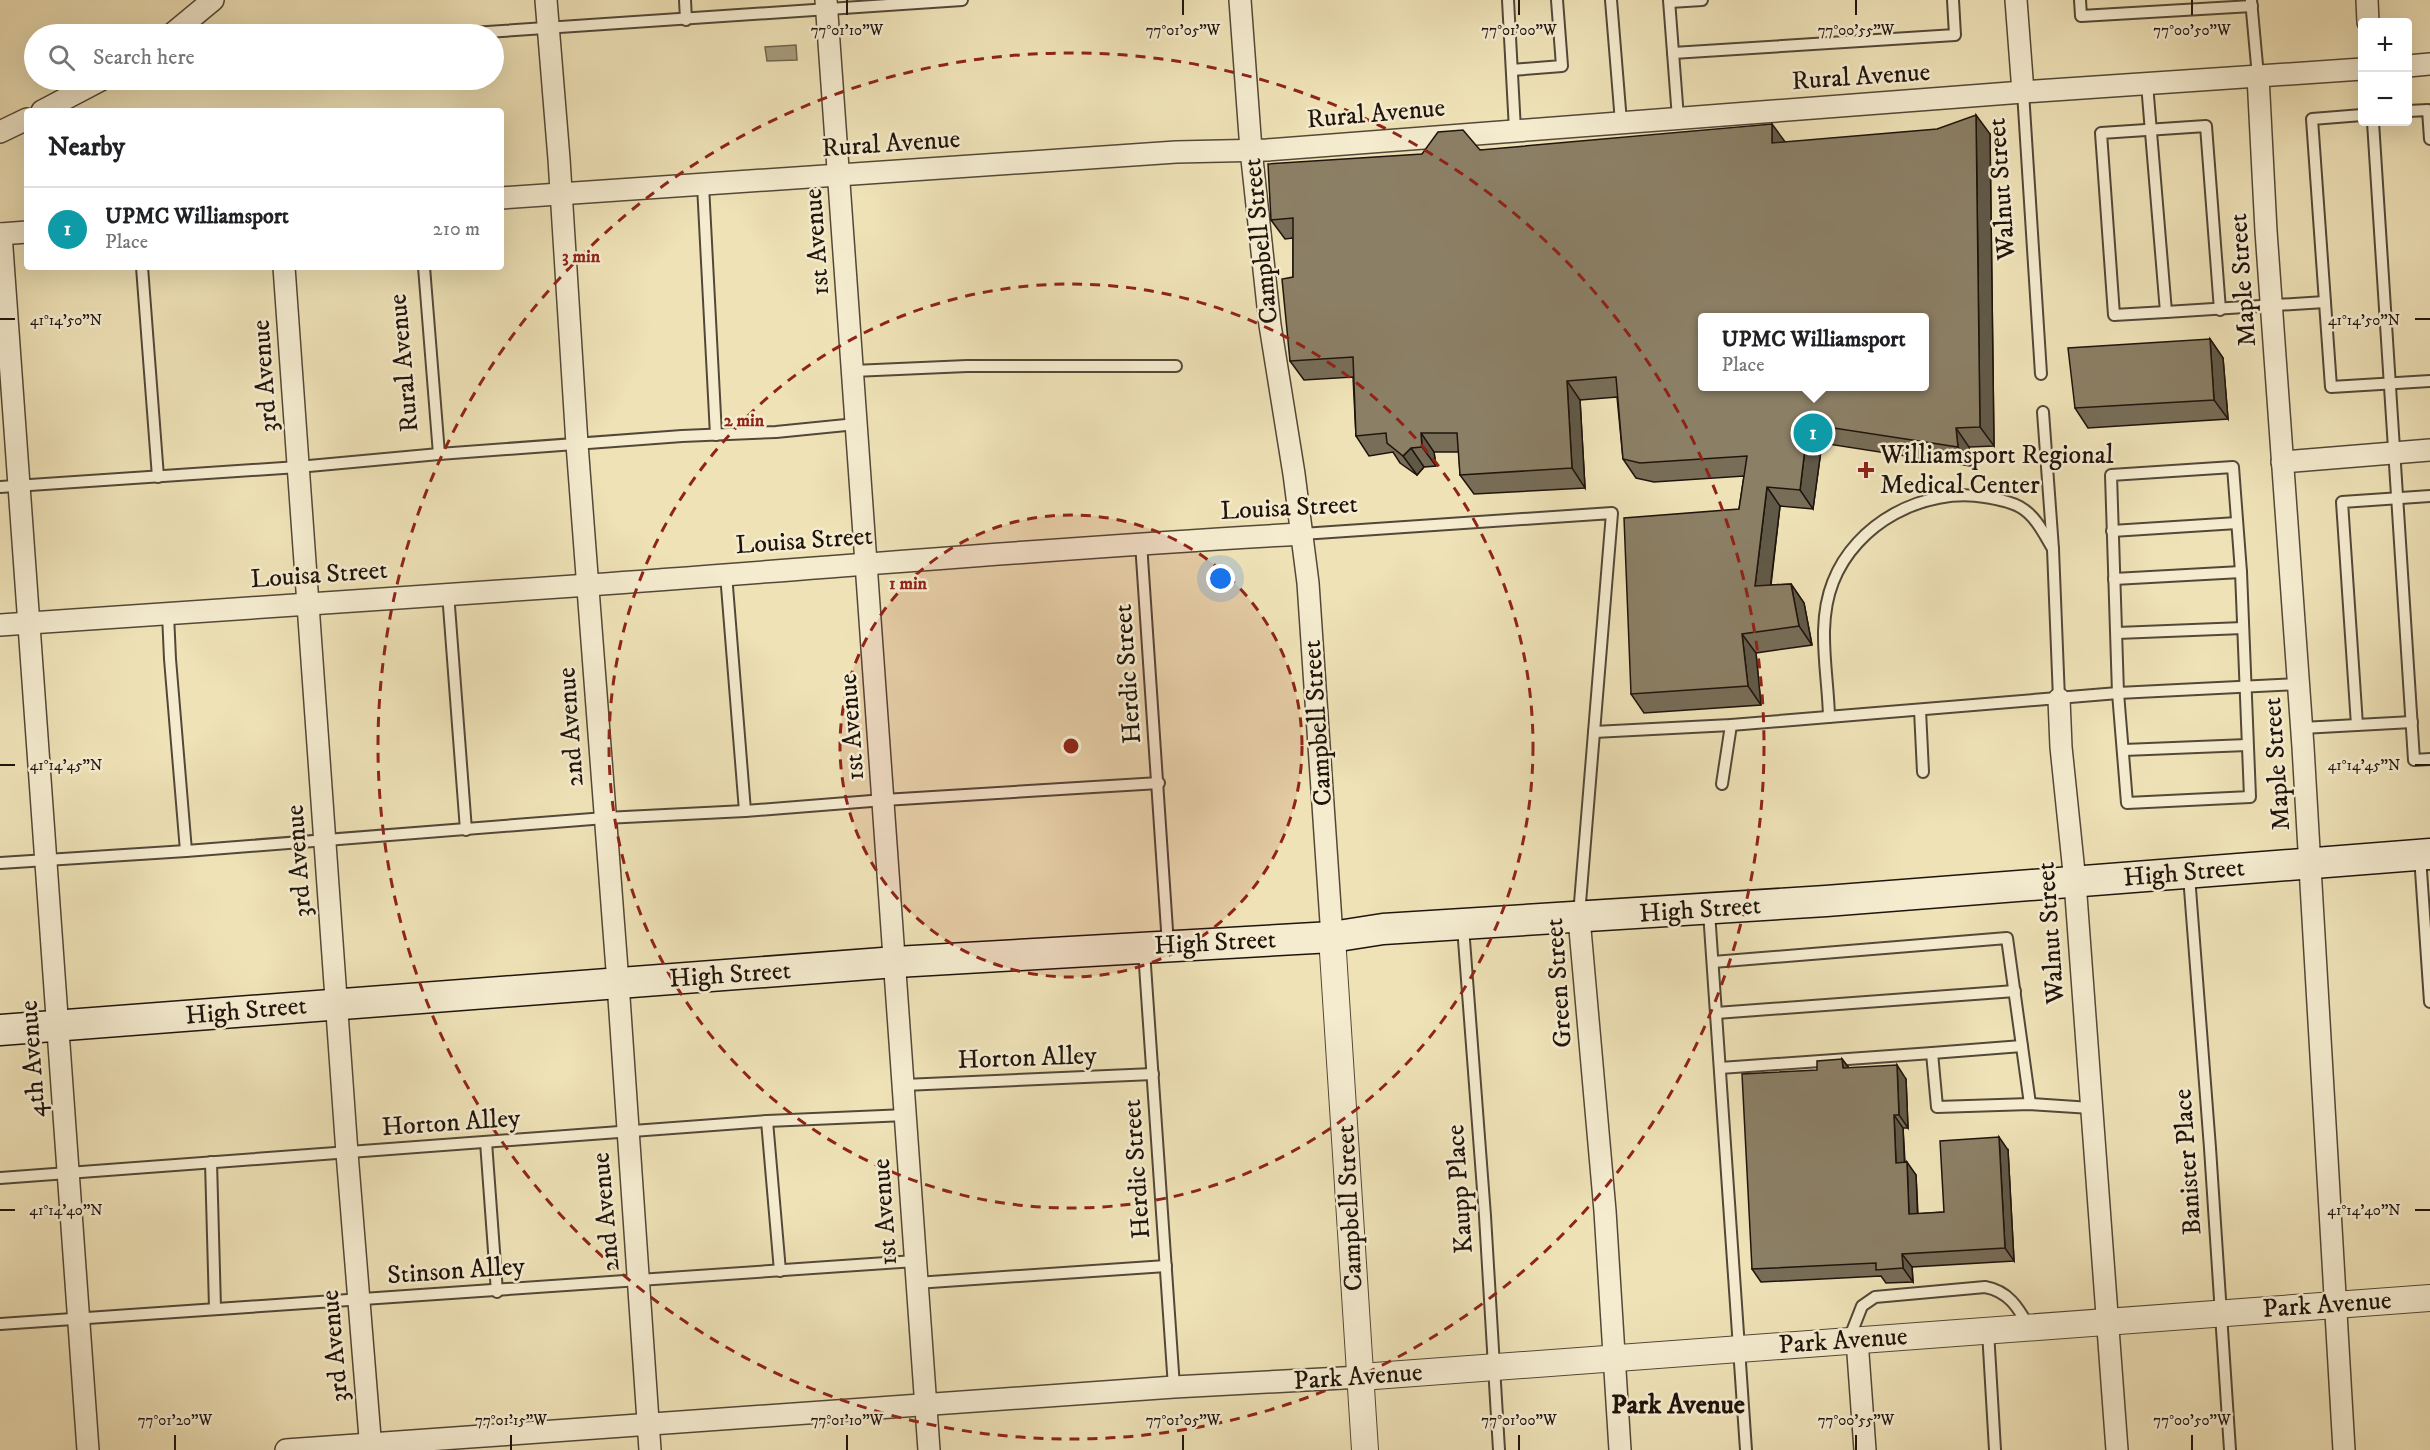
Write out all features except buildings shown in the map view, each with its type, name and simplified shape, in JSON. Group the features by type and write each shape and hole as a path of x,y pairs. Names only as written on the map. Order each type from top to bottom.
{"main road":[{"name":"High Street","path":"0,1030 896,963 1332,937 1383,929 1709,909 2425,855"}],"street":[{"path":"184,24 213,0"},
{"name":"2nd Avenue","path":"546,0 650,1450"},
{"name":"Campbell Street","path":"1240,0 1251,150 1270,325 1302,534 1315,660 1365,1450"},
{"name":"Walnut Street","path":"2016,0 2023,92"},
{"path":"2367,0 2368,18"},
{"name":"1st Avenue","path":"827,5 929,1450"},
{"path":"2412,66 2430,64"},
{"name":"Rural Avenue","path":"504,198 1176,152 1251,150 1678,117 2358,69"},
{"name":"Maple Street","path":"2258,76 2282,462 2302,728 2344,1450"},
{"path":"48,108 82,90"},
{"path":"0,132 24,120"},
{"path":"0,234 24,232"},
{"name":"4th Avenue","path":"0,234 10,486 30,623 88,1450"},
{"name":"3rd Avenue","path":"284,270 347,1153 371,1447"},
{"path":"2282,462 2430,450"},
{"name":"Louisa Street","path":"0,626 1141,543 1302,534"},
{"name":"Walnut Street","path":"2059,699 2061,747 2075,882 2109,1321 2117,1450"},
{"name":"Green Street","path":"1579,918 1605,1211 1620,1450"},
{"name":"Park Avenue","path":"286,1450 371,1447 1174,1387 1361,1377 2430,1298"},
{"path":"1853,1340 1865,1450"}],"lane":[{"path":"685,0 686,20"},
{"path":"504,31 686,20 827,5 962,0"},
{"path":"1508,0 1515,130"},
{"path":"1512,70 1562,66 1557,0"},
{"path":"1611,0 1621,122"},
{"path":"1678,117 1670,1 1702,0"},
{"path":"1673,53 1955,35 1953,0"},
{"path":"2080,0 2081,16 2252,3 2258,76"},
{"path":"2147,84 2166,312"},
{"name":"Walnut Street","path":"2023,92 2041,374"},
{"path":"2412,111 2428,110 2430,139"},
{"path":"2358,115 2312,119 2331,387 2430,381"},
{"path":"2220,310 2206,126 2101,133 2114,315 2220,310 2272,307 2325,302"},
{"path":"2373,126 2414,760 2430,759"},
{"path":"703,184 717,435"},
{"path":"142,270 158,477"},
{"name":"Rural Avenue","path":"424,270 439,454"},
{"path":"853,371 967,366 1176,366"},
{"name":"Walnut Street","path":"2043,412 2053,549 2059,699"},
{"path":"10,486 298,467 439,454 787,431 856,424"},
{"path":"2233,467 2241,572 2250,797 2127,803 2118,693 2112,531 2111,475 2233,467"},
{"path":"1829,717 1824,626 1833,584 1850,552 1882,522 1908,506 1936,498 1967,494 1998,499 2020,507 2039,524 2053,549"},
{"path":"2357,724 2342,502 2430,496"},
{"name":"Louisa Street","path":"1302,534 1612,513"},
{"name":"Green Street","path":"1579,918 1612,513"},
{"path":"2112,531 2237,522"},
{"name":"Herdic Street","path":"1141,543 1159,783 1153,1074 1174,1387"},
{"path":"2114,579 2241,572"},
{"path":"726,574 745,811"},
{"path":"448,593 466,830"},
{"path":"168,614 186,851"},
{"path":"2117,633 2242,628"},
{"path":"1594,732 1829,717 2118,693 2299,684"},
{"path":"1920,710 1923,772"},
{"path":"2302,728 2412,722"},
{"path":"1722,784 1731,724"},
{"path":"2124,750 2247,745"},
{"path":"0,863 186,851 605,818 745,811 1159,783"},
{"path":"2425,855 2430,1002"},
{"name":"Banister Place","path":"2189,871 2230,1450"},
{"path":"1709,909 1746,1450"},
{"name":"Kaupp Place","path":"1463,925 1485,1215 1499,1450"},
{"path":"1713,962 2007,938 2030,1104"},
{"path":"1716,1014 2014,991"},
{"path":"1720,1068 2022,1046"},
{"path":"1932,1053 1937,1107 2030,1104 2091,1108"},
{"name":"Horton Alley","path":"904,1085 1153,1074"},
{"name":"Horton Alley","path":"0,1178 767,1121 906,1115"},
{"path":"767,1121 780,1271"},
{"path":"486,1142 497,1292"},
{"path":"211,1162 215,1308"},
{"name":"Stinson Alley","path":"0,1324 215,1308 497,1292 915,1261"},
{"path":"916,1283 1166,1266"},
{"path":"1853,1340 1862,1306 1875,1297 1985,1287 1997,1289 2009,1298 2018,1307 2029,1327"},
{"path":"1988,1330 1995,1450"}],"shaded area":[{"path":"796,45 797,60 767,61 765,47"}],"place":[{"name":"UPMC Williamsport","path":"1813,433"},
{"name":"Williamsport Regional Medical Center","path":"1866,470"}],"district":[{"name":"Park Avenue","path":"1678,1405"}]}
